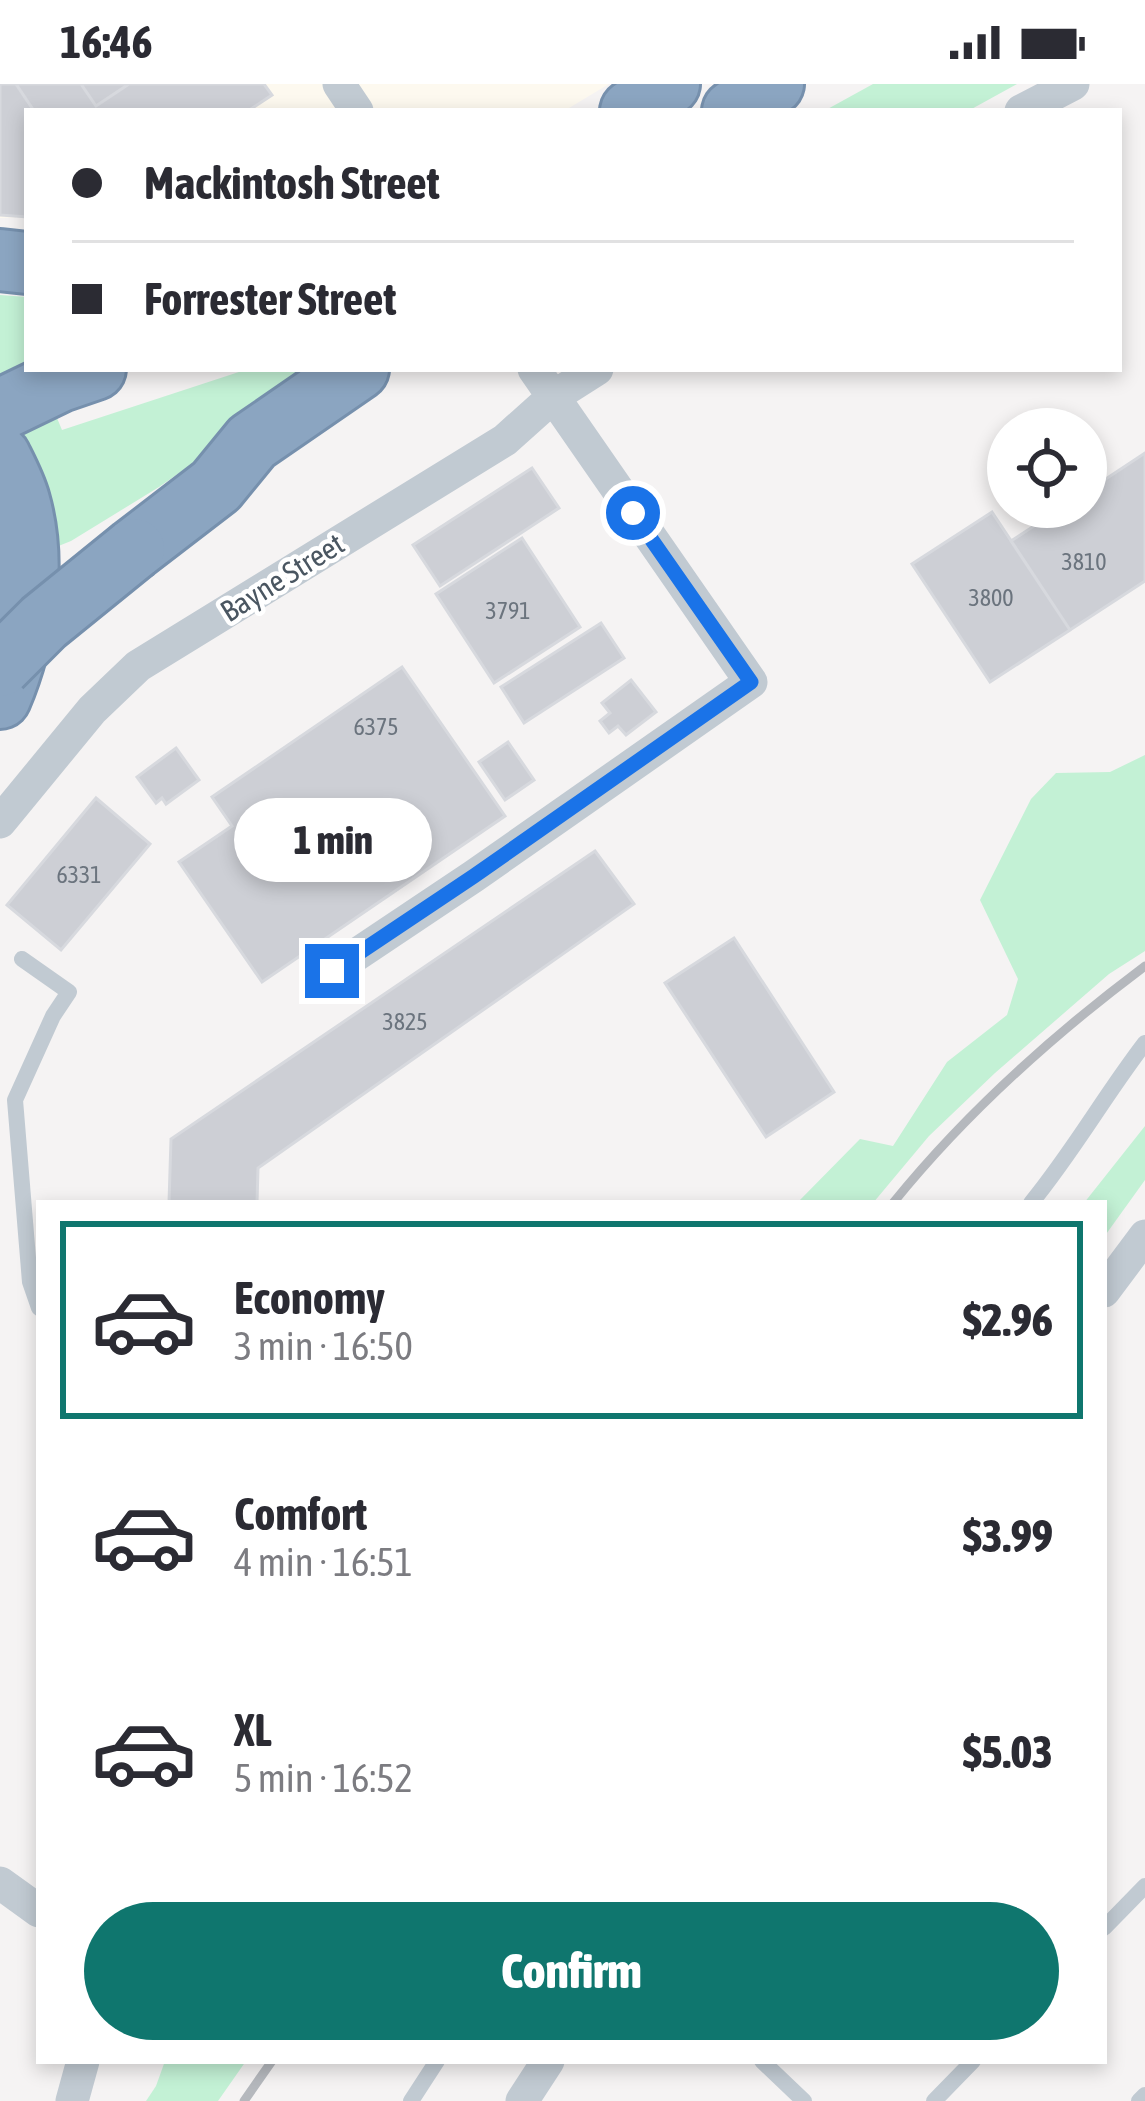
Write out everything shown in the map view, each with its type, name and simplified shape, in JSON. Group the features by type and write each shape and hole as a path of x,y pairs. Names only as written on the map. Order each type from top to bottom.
{"highway":[{"path":"635,108 669,84"},
{"path":"737,108 773,84"},
{"path":"0,667 44,622 216,486 252,442 354,372"},
{"path":"0,410 77,375"},
{"path":"0,458 19,500 27,560 20,638 0,698"}],"street":[{"path":"1027,108 1073,84"},
{"name":"Bayne Street","path":"0,822 92,710 138,667 505,440 544,383 586,372"},
{"path":"332,971 751,682 544,383"},
{"path":"1107,1287 1145,1236"},
{"path":"0,1883 36,1909"},
{"path":"72,2101 82,2064"},
{"path":"522,2101 546,2064"}],"lane":[{"path":"22,959 69,992 52,1016 15,1100 30,1282 36,1299"},
{"path":"1034,1200 1145,1042"},
{"path":"0,1154 20,1154"},
{"path":"1107,1925 1145,1886"},
{"path":"411,2101 435,2064"},
{"path":"765,2064 803,2101"},
{"path":"934,2101 970,2064"}],"shaded area":[{"path":"0,84 609,84 569,108 24,108 24,217 0,218"}],"green space":[{"path":"873,84 1017,84 973,108 829,108"},
{"path":"0,295 24,297 24,372 42,382 62,430 239,372 324,372 159,487 71,541 41,553 0,413"},
{"path":"1145,755 1145,951 1109,974 995,1073 929,1136 876,1200 800,1200 860,1139 893,1146 947,1062 1007,1015 1018,979 980,900 1031,799 1056,773 1110,772"},
{"path":"1145,1126 1145,1180 1107,1233 1107,1200 1086,1200"},
{"path":"164,2064 244,2064 218,2101 146,2101"}],"building":[{"path":"0,84 16,84 32,108 24,108 24,217 0,215"},
{"path":"16,84 81,84 96,106 129,84 264,84 272,95 252,108 32,108"},
{"path":"81,84 129,84 96,106"},
{"path":"1145,453 1145,581 1070,630 1011,541 1031,528 1107,528 1107,478"},
{"path":"532,468 559,508 440,586 413,545"},
{"path":"987,515 987,528 1003,528 1070,630 990,682 912,564"},
{"path":"522,538 580,627 494,683 436,594"},
{"path":"601,623 624,658 524,723 501,687"},
{"path":"402,667 505,816 262,982 179,862 232,826 212,797"},
{"path":"631,680 656,712 626,735 618,726 609,733 600,721 610,713 602,703"},
{"path":"508,742 534,780 505,800 479,762"},
{"path":"176,748 199,780 166,804 162,798 156,803 137,777"},
{"path":"96,798 150,844 61,950 7,905"},
{"path":"595,851 634,904 258,1168 257,1200 169,1200 171,1139"},
{"path":"734,938 834,1092 766,1137 665,983"}],"railway":[{"path":"896,1200 1012,1077 1145,966"},
{"path":"244,2101 270,2064"}],"route":[{"path":"332,971 751,682 633,513"}]}
